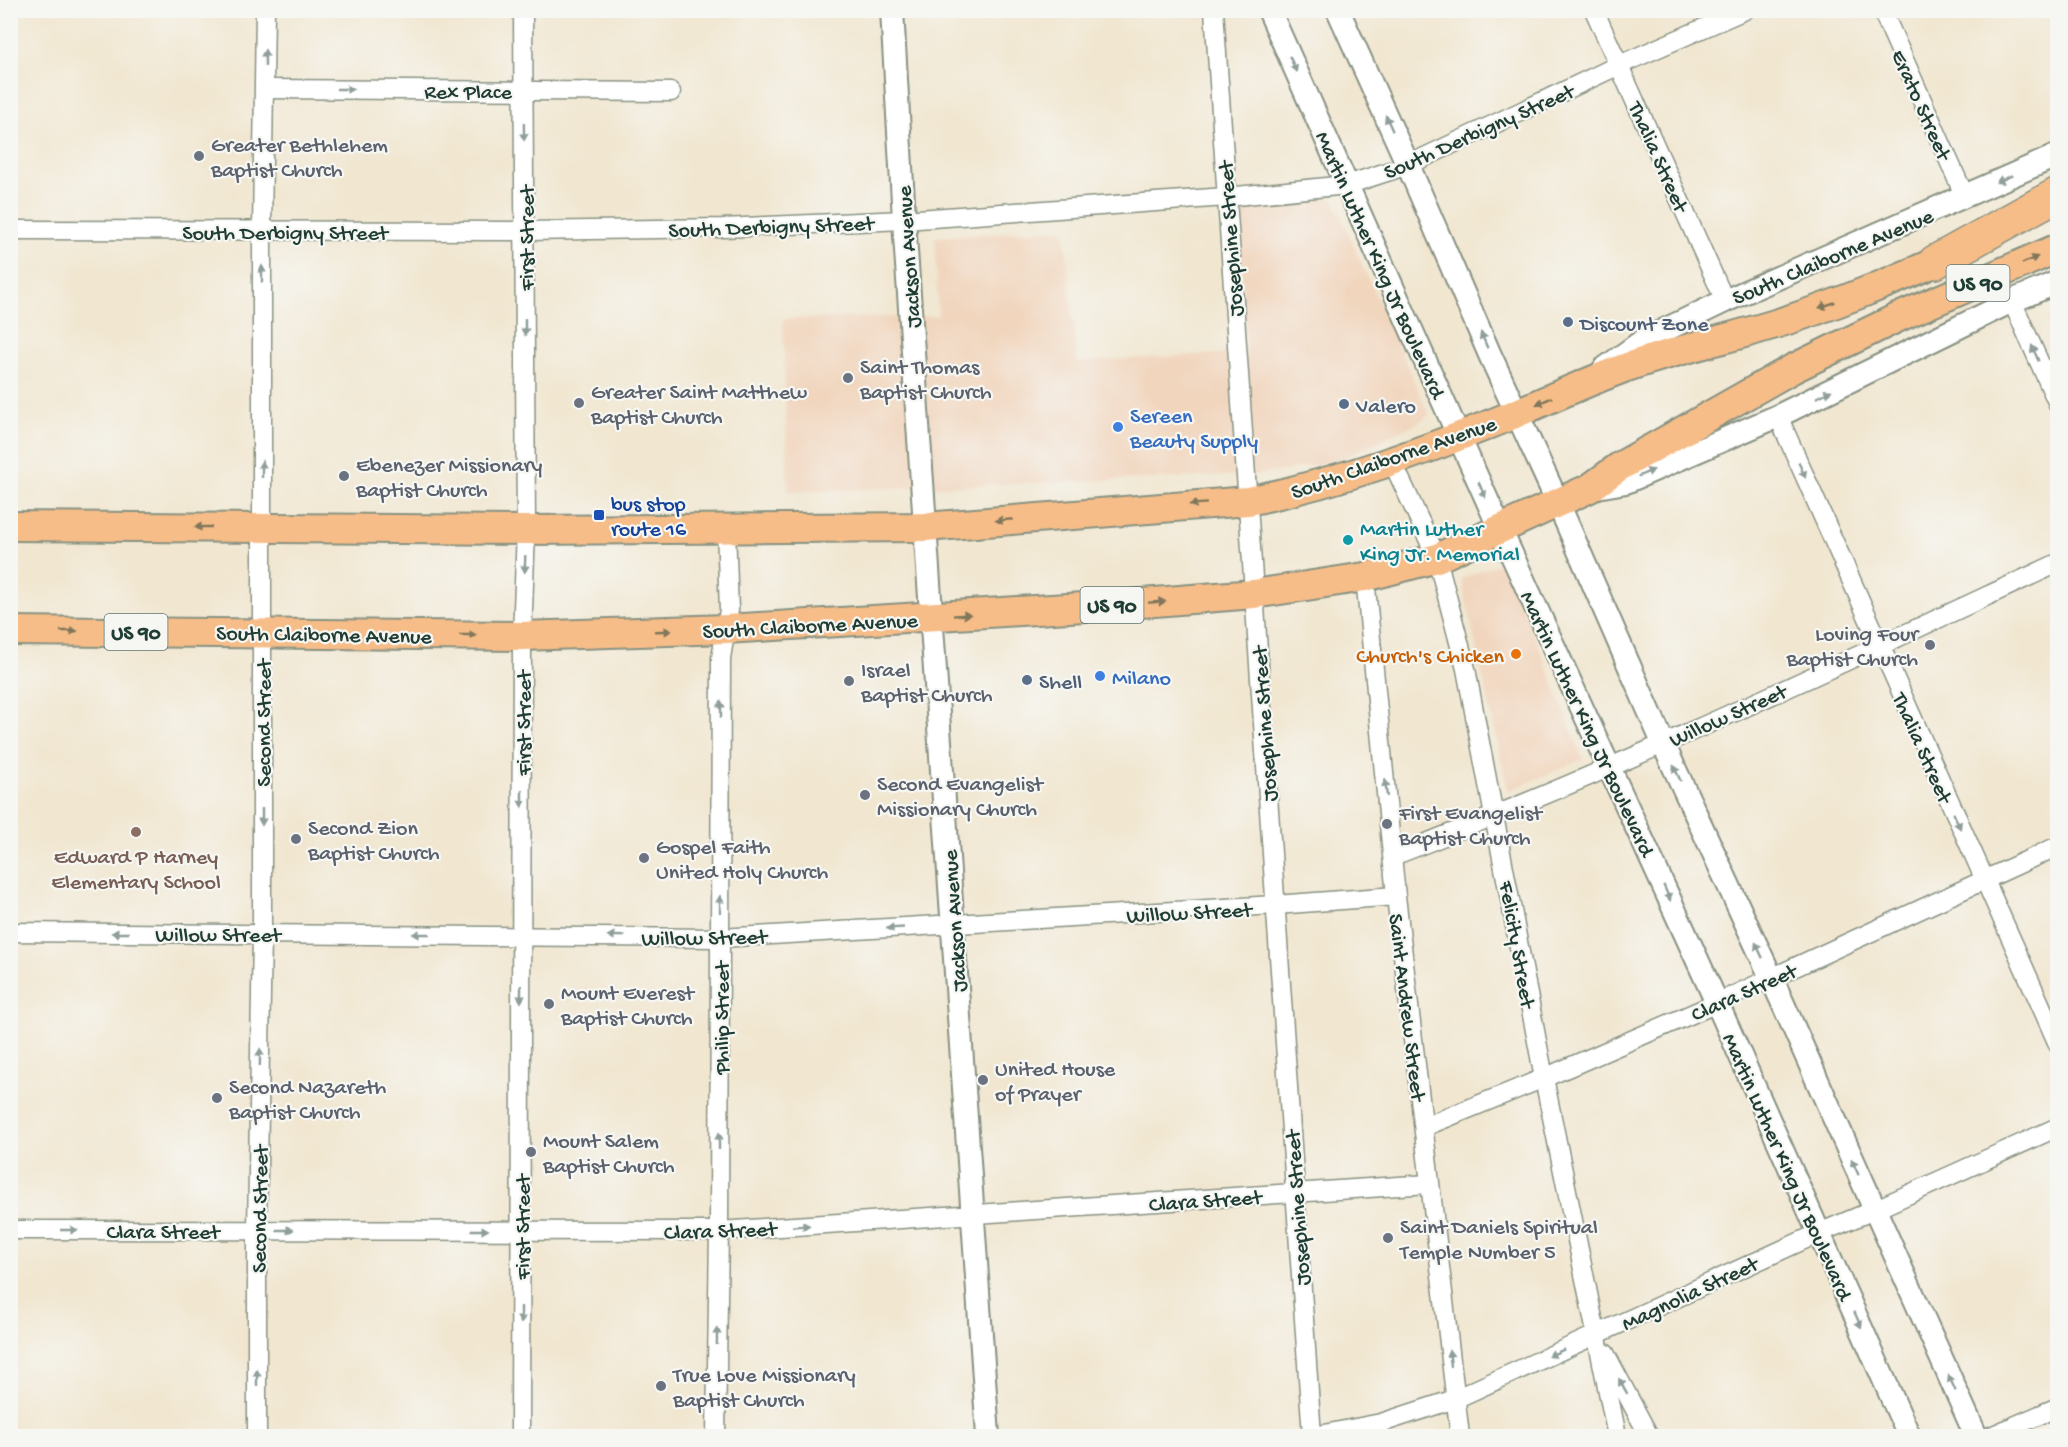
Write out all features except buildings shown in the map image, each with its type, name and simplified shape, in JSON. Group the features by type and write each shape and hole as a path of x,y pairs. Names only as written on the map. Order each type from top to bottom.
{"highway":[{"path":"1935,262 2058,194"}],"main road":[{"name":"South Claiborne Avenue","path":"10,526 526,530 926,527 1248,501 1294,492 1392,461 1652,358 1774,324 1882,285 2058,208"},
{"name":"South Claiborne Avenue","path":"10,631 522,636 726,629 1117,605 1254,594 1365,577 1437,558 1590,488 1619,467 1792,369 1899,317 2058,248"}],"street":[{"name":"Second Street","path":"257,1437 257,1230 262,933 262,231 266,10"},
{"name":"First Street","path":"520,1437 522,636 526,530 524,10"},
{"name":"Jackson Avenue","path":"892,10 904,220 988,1437"},
{"name":"Josephine Street","path":"1214,10 1294,1193 1313,1437"},
{"name":"Martin Luther King Jr Boulevard","path":"1269,10 1458,436 1717,1003 1909,1437"},
{"path":"1338,10 1663,744 1772,978 1976,1437"},
{"name":"Thalia Street","path":"1594,10 1725,301"},
{"name":"South Derbigny Street","path":"10,230 525,231 723,228 904,220 1226,197 1347,185 1408,165 1619,65 1745,10"},
{"name":"Erato Street","path":"1882,10 1965,197"},
{"name":"Rex Place","path":"265,89 671,92"},
{"name":"South Claiborne Avenue","path":"1583,384 1644,340 1725,301 2058,155"},
{"name":"South Claiborne Avenue","path":"1590,488 1626,482 1778,416 2012,301 2058,282"},
{"path":"2012,301 2058,404"},
{"name":"Thalia Street","path":"1778,416 2058,1044"},
{"name":"Felicity Street","path":"1392,461 1437,558 1466,669 1496,816 1544,1078 1617,1437"},
{"name":"Philip Street","path":"716,1437 721,656 729,610 726,529"},
{"name":"Willow Street","path":"1393,856 1610,768 2058,563"},
{"name":"Saint Andrew Street","path":"1365,577 1396,896 1460,1437"},
{"name":"Clara Street","path":"1424,1126 1544,1078 1717,1003 2058,846"},
{"name":"Willow Street","path":"10,932 720,938 1275,906 1396,896"},
{"name":"Magnolia Street","path":"1313,1437 1381,1423 1455,1399 2058,1127"},
{"name":"Clara Street","path":"10,1230 719,1232 1429,1184"},
{"path":"1595,1335 1649,1437"},
{"path":"1991,1437 2058,1407"}],"shaded area":[{"path":"1330,192 1429,415 1419,422 1337,461 1258,475 788,492 783,319 938,316 935,237 1064,229 1077,362 1247,352 1237,203"},
{"path":"2057,314 2057,342 2047,319"},
{"path":"1505,561 1583,759 1508,791 1461,579"}],"place":[{"name":"Greater Bethlehem Baptist Church","path":"199,156"},
{"name":"Discount Zone","path":"1568,322"},
{"name":"Saint Thomas Baptist Church","path":"848,378"},
{"name":"Greater Saint Matthew Baptist Church","path":"579,403"},
{"name":"Valero","path":"1344,404"},
{"name":"Sereen Beauty Supply","path":"1118,427"},
{"name":"Ebenezer Missionary Baptist Church","path":"344,476"},
{"name":"bus stop route 16","path":"599,515"},
{"name":"Martin Luther King Jr. Memorial","path":"1348,540"},
{"name":"Loving Four Baptist Church","path":"1930,645"},
{"name":"Church's Chicken","path":"1516,654"},
{"name":"Milano","path":"1100,676"},
{"name":"Shell","path":"1027,680"},
{"name":"Israel Baptist Church","path":"849,681"},
{"name":"Second Evangelist Missionary Church","path":"865,795"},
{"name":"First Evangelist Baptist Church","path":"1387,824"},
{"name":"Edward P Harney Elementary School","path":"136,832"},
{"name":"Second Zion Baptist Church","path":"296,839"},
{"name":"Gospel Faith United Holy Church","path":"644,858"},
{"name":"Mount Everest Baptist Church","path":"549,1004"},
{"name":"United House of Prayer","path":"983,1080"},
{"name":"Second Nazareth Baptist Church","path":"217,1098"},
{"name":"Mount Salem Baptist Church","path":"531,1152"},
{"name":"Saint Daniels Spiritual Temple Number 5","path":"1388,1238"},
{"name":"True Love Missionary Baptist Church","path":"661,1386"}]}
